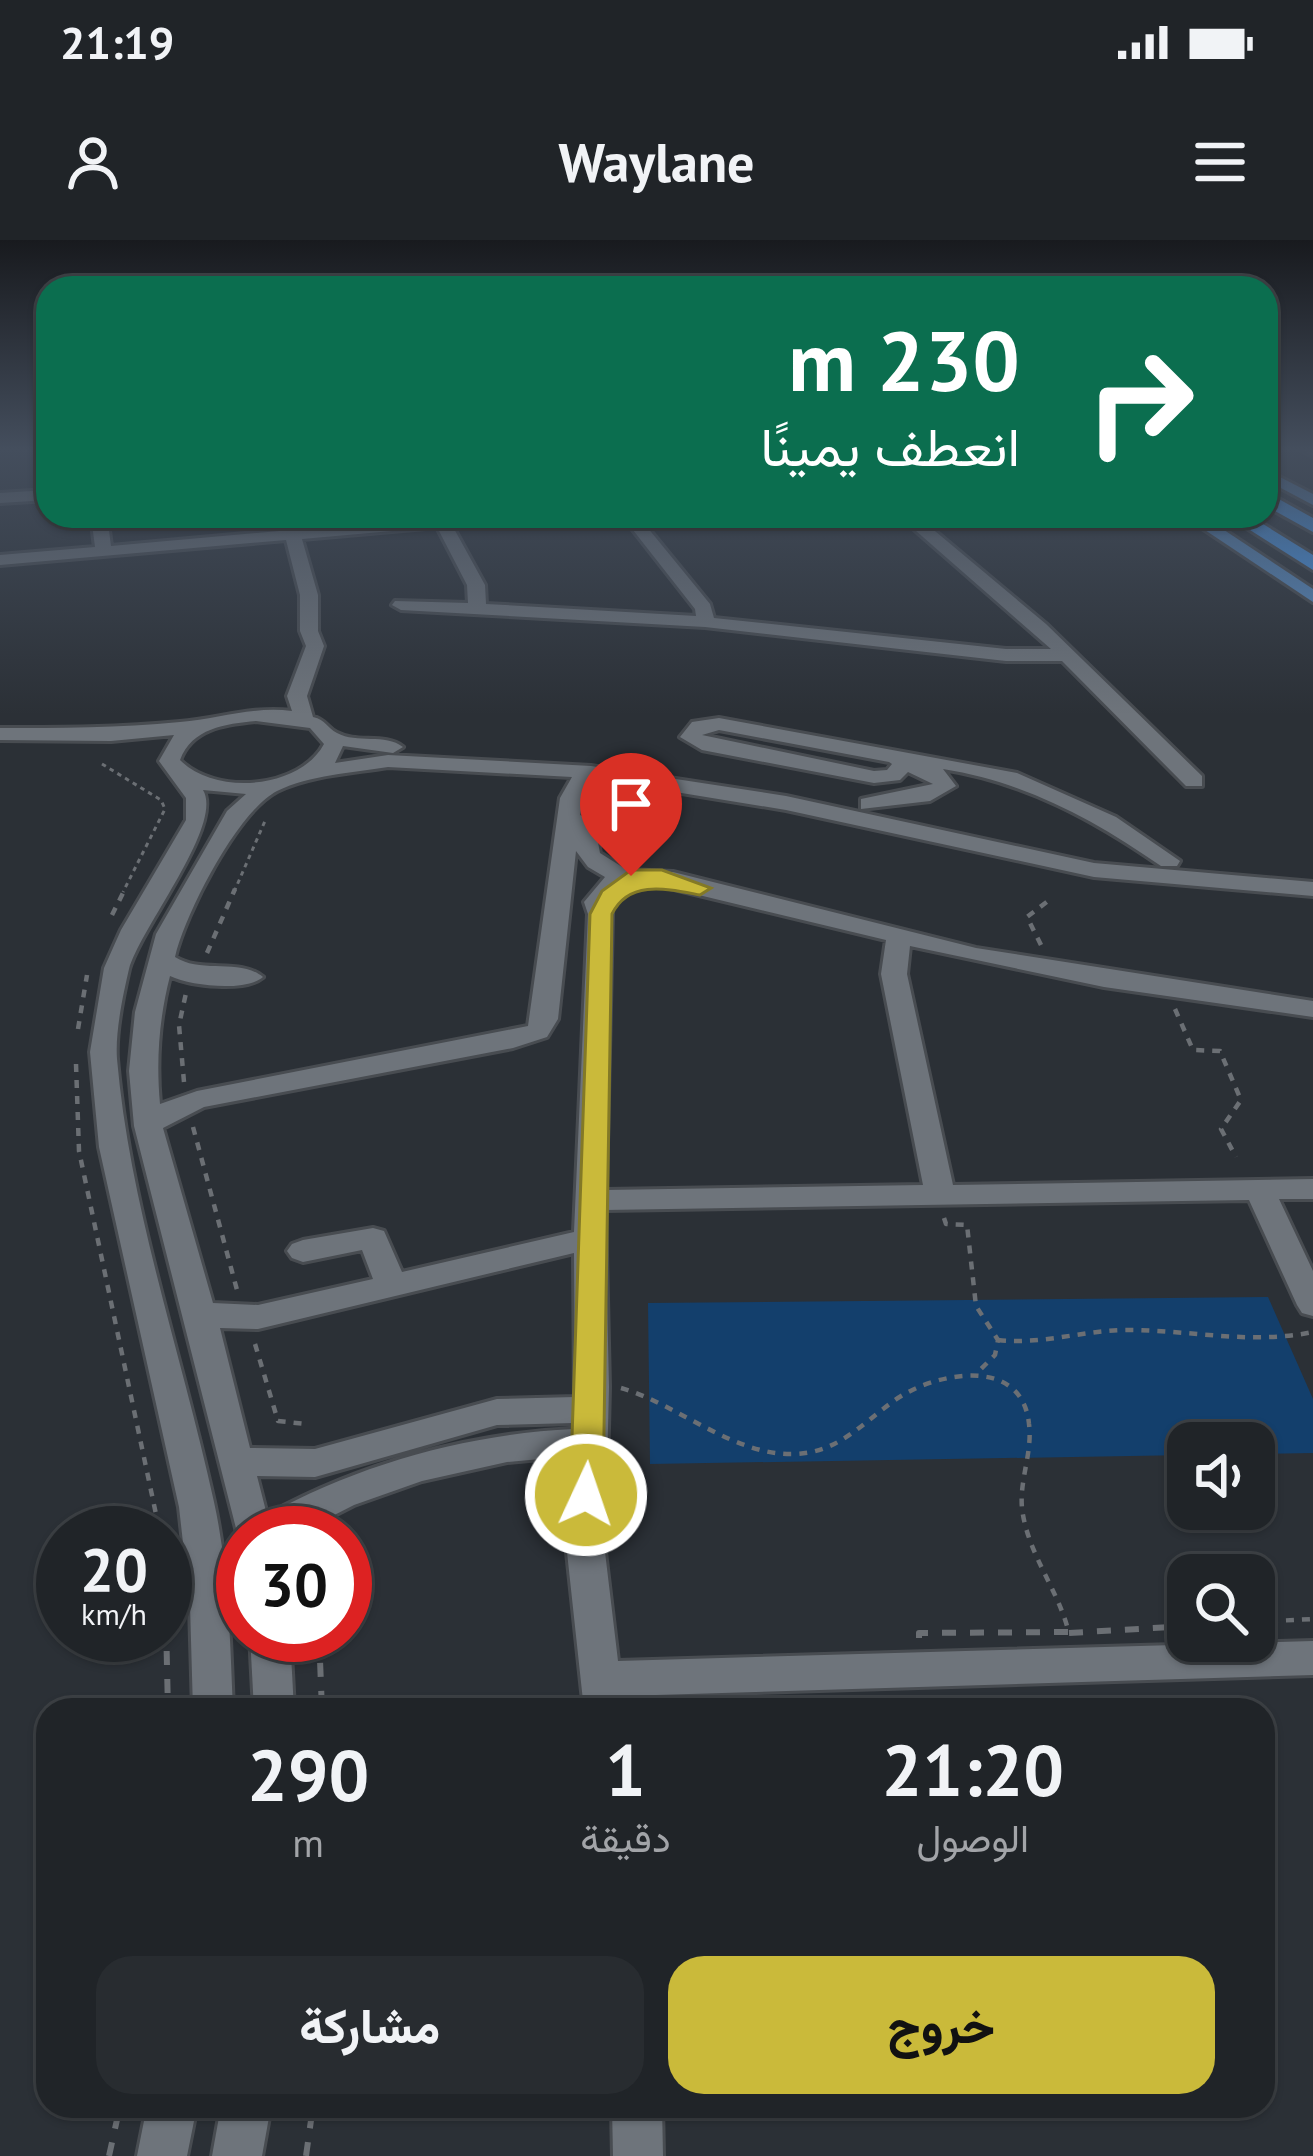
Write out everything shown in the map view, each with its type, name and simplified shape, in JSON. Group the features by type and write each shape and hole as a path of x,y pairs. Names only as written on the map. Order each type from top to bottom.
{"highway":[{"path":"1269,536 1313,564"}],"main road":[{"path":"1222,536 1313,598"}],"street":[{"path":"102,536 104,551"},
{"path":"0,560 276,536"},
{"path":"293,536 309,596 314,646 297,696 304,719"},
{"path":"449,536 476,585 477,608"},
{"path":"646,536 704,608 705,622"},
{"path":"931,536 1068,655 1194,781"},
{"path":"401,605 705,622 1018,656 1068,655"},
{"path":"0,734 111,735 254,715 304,719 326,729 334,740 589,768 786,803 1052,863 1158,878 1313,889"},
{"path":"869,804 930,795 945,786 934,772 903,764 719,724 699,726 689,734 702,744 874,777 893,776 903,764"},
{"path":"206,725 172,748 178,773 197,798 197,820 133,930 117,968 104,1052 112,1147 196,1507 209,1605 213,1698"},
{"path":"247,1506 200,1310 148,1126 143,1071 152,998 168,934 238,811 271,799 330,759 334,740"},
{"path":"0,750 130,751 220,788 271,799"},
{"path":"310,773 388,761 715,774 1010,838 1169,861 1313,870"},
{"path":"903,764 945,764 1044,787 1169,861"},
{"path":"148,1126 164,1113 197,1100 514,1040 538,1031 545,1019 571,798 589,768"},
{"path":"583,821 583,845 589,858 632,880 700,888 898,939 1056,970 1313,1009"},
{"path":"632,880 610,896 601,914 590,1200 586,1552 602,1694 925,1670 1313,1658"},
{"path":"898,939 894,974 940,1196"},
{"path":"160,959 184,974 250,977"},
{"path":"152,998 208,974"},
{"path":"590,1200 1313,1189"},
{"path":"1260,1190 1313,1305"},
{"path":"303,1251 373,1238 392,1286"},
{"path":"200,1310 250,1319 589,1240"},
{"path":"211,1355 250,1319"},
{"path":"236,1462 315,1462 457,1440 527,1444 590,1413"},
{"path":"317,1506 457,1440"},
{"path":"271,1662 273,1698"},
{"path":"162,2156 170,2118"},
{"path":"237,2156 244,2118"},
{"path":"637,2118 638,2156"}],"path":[{"path":"208,974 271,799"},
{"path":"1052,898 1027,921 1056,970"},
{"path":"184,1088 179,1047 181,1003 187,992"},
{"path":"1168,994 1193,1050 1220,1051 1241,1100 1221,1129 1236,1157"},
{"path":"188,1108 226,1260 250,1319 278,1421 306,1424"},
{"path":"940,1196 946,1224 967,1225 976,1306 998,1340 995,1355 976,1374"},
{"path":"212,1264 226,1260"},
{"path":"998,1340 1043,1344 1126,1330 1233,1342 1313,1333"},
{"path":"590,1413 645,1394 770,1454 809,1455 842,1443 934,1377 976,1374 1009,1388 1026,1406 1030,1426 1022,1512 1036,1554 1061,1600 1069,1632"},
{"path":"1275,1621 1313,1619"},
{"path":"925,1670 919,1633 1167,1627"},
{"path":"167,1662 168,1698"},
{"path":"320,1662 322,1698"},
{"path":"109,2156 117,2118"},
{"path":"306,2156 311,2118"}],"shaded area":[{"path":"1268,1297 1313,1399 1313,1453 1275,1454 1275,1422 1167,1422 1167,1455 650,1464 648,1303"}],"route":[{"path":"586,1495 601,914 606,900 629,885 660,882 700,888 651,875 631,876"}]}
